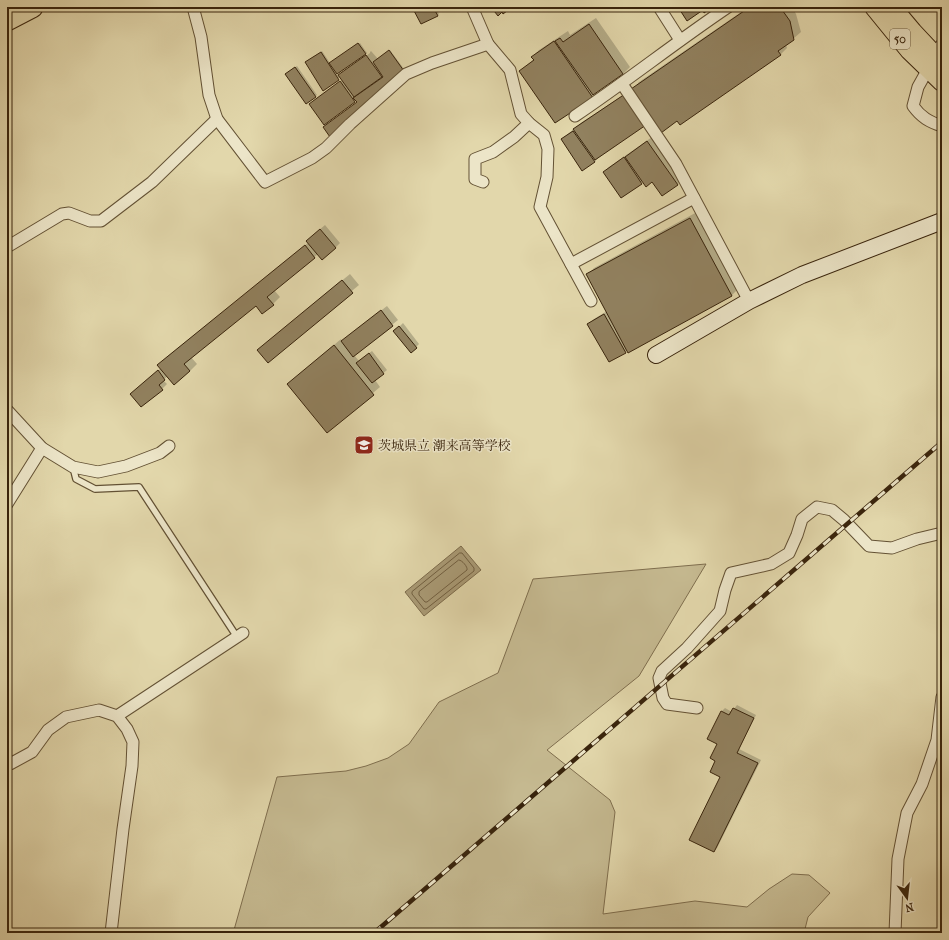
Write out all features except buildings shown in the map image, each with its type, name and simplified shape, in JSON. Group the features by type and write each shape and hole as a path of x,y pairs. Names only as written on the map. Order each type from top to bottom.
{"highway":[{"path":"9,15 32,7"}],"main road":[{"name":"50","path":"874,7 909,50 937,58"},
{"name":"50","path":"892,7 937,58 942,82"}],"street":[{"path":"193,7 201,37 209,96 217,119 265,182 312,158 326,148 350,124 406,74 432,63 488,44"},
{"path":"472,7 488,44 510,70 521,114 529,123 544,135 548,149 547,177 540,206 591,301"},
{"path":"659,7 680,40"},
{"path":"575,116 622,84 680,40 728,7"},
{"path":"937,58 918,87 913,106 923,118 930,123 942,126"},
{"path":"622,84 676,164 749,301"},
{"path":"7,247 62,214 69,213 90,221 101,221 152,182 217,119"},
{"path":"483,182 475,180 476,159 493,152 514,137 529,123"},
{"path":"571,264 694,198"},
{"path":"656,355 749,301 802,275 942,221"},
{"path":"7,410 16,422 42,448 73,467 98,472 126,466 160,453 170,446"},
{"path":"7,504 42,448"},
{"path":"696,708 667,704 663,698 658,678 662,671 687,648 720,611 731,573 771,564 789,552 797,535 802,519 817,507 832,510 844,520 869,546 892,548 917,539 942,533"},
{"path":"117,716 240,635"},
{"path":"895,933 898,859 907,813 922,784 937,740 942,697"},
{"path":"7,764 10,764 32,752 48,730 66,717 99,710 117,716 128,728 133,742 132,766 122,829 111,933"}],"lane":[{"path":"73,467 76,479 95,489 139,487 240,635"}],"shaded area":[{"path":"706,564 639,676 547,750 610,800 615,812 603,914 695,901 747,907 769,889 792,874 809,875 830,893 808,917 804,933 239,933 234,930 277,777 346,771 366,766 388,758 409,744 439,702 498,673 533,579"}],"water":[{"path":"461,546 481,570 424,616 405,592"}],"railway":[{"path":"374,933 942,442"}],"place":[{"name":"茨城県立 潮来高等学校","path":"364,445"}]}
